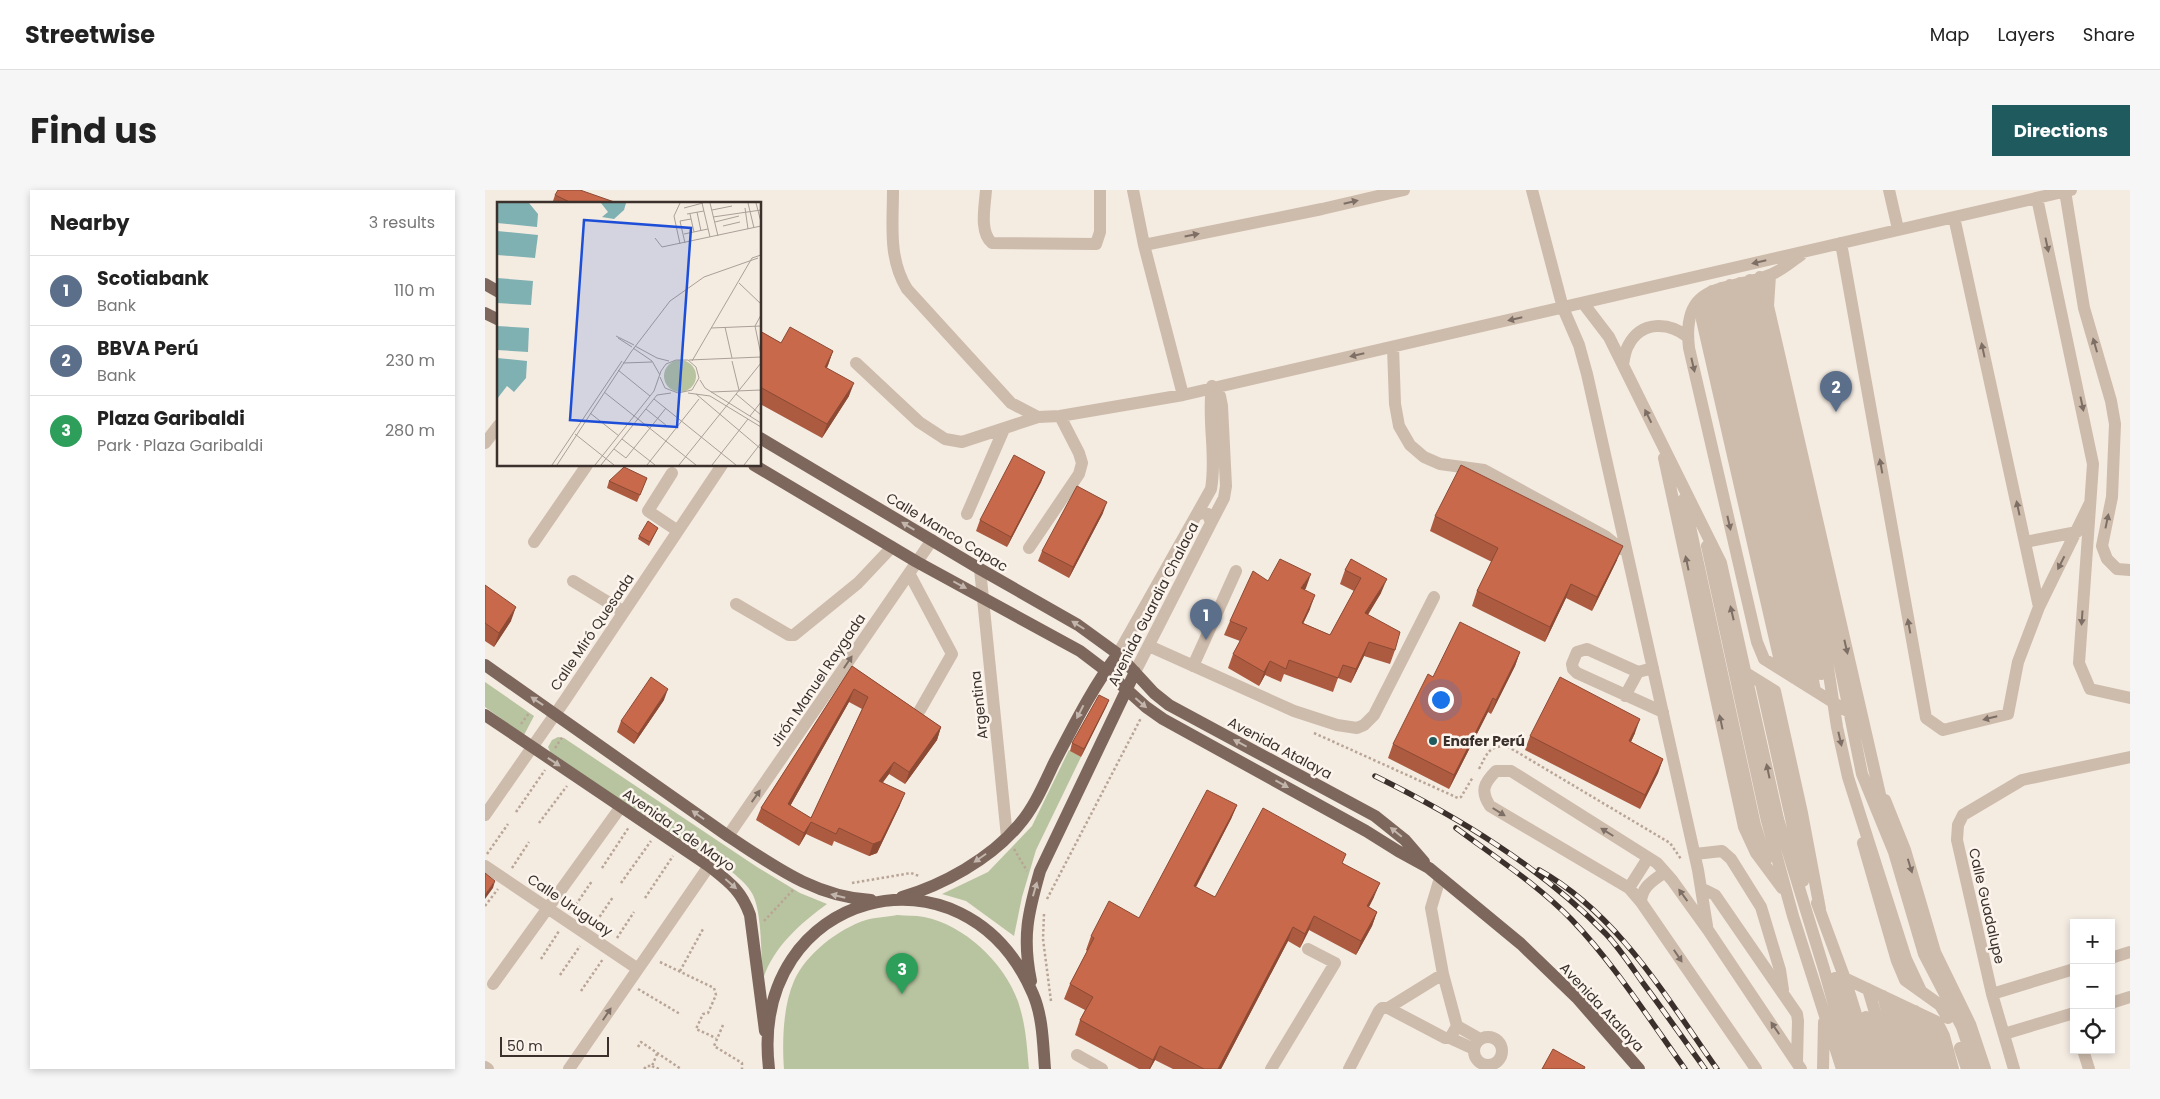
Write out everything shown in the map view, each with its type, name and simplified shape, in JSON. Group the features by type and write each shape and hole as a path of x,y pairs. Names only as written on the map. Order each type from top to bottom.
{"main road":[{"path":"485,284 497,291"},
{"path":"485,313 497,319"},
{"name":"Calle Manco Capac","path":"761,439 980,569 1079,625 1118,654"},
{"path":"756,466 917,562 1080,651 1105,670"},
{"name":"Avenida Guardia Chalaca","path":"889,901 917,893 937,884 975,862 1019,826 1033,806 1087,698 1118,654"},
{"name":"Avenida Atalaya","path":"1118,654 1153,693 1169,705 1375,816 1405,840 1440,878 1521,944 1577,999 1639,1069"},
{"name":"Avenida 2 de Mayo","path":"485,666 728,836 801,881 828,893 847,898 889,901"},
{"name":"Avenida Atalaya","path":"1105,670 1146,707 1163,719 1429,868"},
{"name":"Avenida Guardia Chalaca","path":"1034,997 1025,937 1030,906 1036,886 1044,862 1135,672"},
{"name":"Avenida 2 de Mayo","path":"485,715 620,808 709,866 737,888 745,900 750,915 769,1064"},
{"path":"769,1064 768,1033 778,984 798,950 820,928 843,913 862,906 889,901 917,901 937,905 973,921 1001,944 1015,960 1034,997 1040,1023 1045,1069"}],"street":[{"path":"893,190 893,249 898,274 907,289 1011,403 1038,418"},
{"path":"985,190 985,231 986,238 992,243 1096,244 1100,232 1100,190"},
{"path":"1133,190 1144,245 1183,394"},
{"path":"1144,245 1322,209 1404,190"},
{"path":"1531,190 1563,308 1579,345 1587,374 1695,854 1708,930"},
{"path":"1889,190 1898,230"},
{"path":"856,363 919,422 945,439 962,442 1038,418 1060,416 1183,394 2068,191 2084,308 2111,401 2115,424 2112,497 2102,546 2107,559 2117,569 2130,570"},
{"path":"2037,198 2093,464 2079,663 2090,689 2130,698"},
{"path":"1954,217 2039,607"},
{"path":"1841,243 1926,718 1943,730 2008,714 2018,662 2039,607 2090,504"},
{"path":"1807,251 1697,302 1690,314 1687,330 1757,642 1764,659 1863,721"},
{"path":"1736,285 1702,320 1782,670"},
{"path":"1736,285 1712,318 1794,678"},
{"path":"1736,285 1749,309 1822,628 1820,694"},
{"path":"1736,285 1731,314 1801,623 1820,694 1875,858 1906,959 1921,991 1941,1004"},
{"path":"1736,285 1759,308 1831,626 1848,712 1894,852 1924,954 1962,1027 1976,1069"},
{"path":"1736,285 1768,306 1863,721 1868,773 1917,957 1954,1029 1967,1069"},
{"path":"1583,303 1609,337 1721,563 1778,819 1807,913 1840,976 1883,1069"},
{"path":"1623,365 1628,346 1645,327 1662,325 1678,329 1688,337"},
{"path":"1393,347 1395,404 1399,426 1410,444 1424,457 1440,464 1484,470 1605,536 1629,555"},
{"path":"1197,515 1211,489 1214,474 1210,411 1212,386"},
{"path":"1211,523 1224,498 1226,486 1222,406 1220,396 1212,386"},
{"path":"1029,548 1079,474 1082,463 1079,453 1060,416"},
{"path":"485,443 497,428"},
{"path":"967,514 1004,429"},
{"path":"1660,440 1744,827 1756,853 1787,894"},
{"path":"534,542 586,466"},
{"name":"Calle Miró Quesada","path":"485,815 721,466"},
{"path":"672,473 648,511 678,531"},
{"path":"1680,480 1755,825 1769,871"},
{"name":"Avenida Guardia Chalaca","path":"1118,654 1197,515 1202,513 1208,514 1211,523 1135,672"},
{"path":"1703,526 1767,821 1787,894 1842,1069"},
{"path":"2025,542 2077,532"},
{"name":"Jirón Manuel Raygada","path":"728,836 932,540"},
{"path":"736,604 789,635 794,635 858,584 892,547"},
{"name":"Argentina","path":"980,569 1007,837"},
{"path":"1193,666 1236,570"},
{"path":"909,573 952,654 920,710"},
{"path":"573,581 624,612"},
{"path":"1157,588 1173,597"},
{"path":"1149,646 1295,711 1337,725 1357,728 1364,725 1374,715 1434,597"},
{"path":"1653,668 1638,672 1587,650 1577,652 1572,664 1573,669 1577,673 1663,712"},
{"path":"1625,696 1638,672"},
{"path":"1746,673 1775,691 1802,813 1820,910"},
{"path":"1761,683 1801,863 1807,913"},
{"name":"Calle Guadalupe","path":"2014,1069 1992,994 1957,840 1958,825 1963,815 2022,780 2130,758"},
{"path":"1756,1069 1641,902 1629,888 1490,806 1484,797 1486,782 1497,771 1511,771 1648,858 1665,872 1708,930 1799,1065"},
{"path":"1868,773 1905,850 1935,952 1970,1024 1985,1069"},
{"path":"493,984 620,808"},
{"path":"1695,854 1722,851 1731,859 1761,907 1780,970 1783,993"},
{"path":"1629,888 1648,858"},
{"path":"1801,863 1820,910 1840,976 1873,1069"},
{"name":"Calle Uruguay","path":"485,866 638,969"},
{"path":"569,1069 709,866"},
{"path":"1641,902 1641,894 1645,886 1665,872"},
{"path":"1349,1069 1382,1008 1388,1008 1445,1038 1477,1044 1457,1026 1443,974 1431,908 1440,878"},
{"path":"1701,888 1715,895 1797,1014 1799,1065"},
{"path":"1271,1069 1335,963 1308,949"},
{"path":"2115,957 2130,952"},
{"path":"1808,961 1937,1022 1944,1036 1953,1069"},
{"path":"1992,994 2070,970"},
{"path":"1388,1008 1443,974"},
{"path":"1840,976 1852,1069"},
{"path":"1840,976 1863,1069"},
{"path":"1868,989 1892,1069"},
{"path":"2115,1002 2130,997"},
{"path":"1903,1069 1905,1006"},
{"path":"1905,1006 1913,1069"},
{"path":"1905,1006 1923,1069"},
{"path":"1905,1006 1932,1069"},
{"path":"1905,1006 1944,1069"},
{"path":"1823,1069 1824,1012"},
{"path":"2004,1034 2070,1016"},
{"path":"1450,1038 1457,1026"},
{"path":"1077,1054 1102,1069"},
{"path":"2084,1054 2089,1069"}],"path":[{"path":"513,734 538,702"},
{"path":"1043,939 1044,905 1146,707"},
{"path":"516,812 571,725"},
{"path":"1313,733 1458,798 1461,797 1490,750 1496,746 1507,746 1670,843 1686,866"},
{"path":"539,823 574,776"},
{"path":"602,868 635,817"},
{"path":"485,857 508,824"},
{"path":"621,883 657,832"},
{"path":"1007,837 1036,886"},
{"path":"645,898 679,846"},
{"path":"850,883 911,873 937,884"},
{"path":"759,927 794,889"},
{"path":"680,972 703,929"},
{"path":"647,956 715,988 716,994 708,1012 703,1014 696,1029 716,1038"},
{"path":"628,984 681,1014"},
{"path":"723,1025 714,1046 742,1064 741,1069"},
{"path":"638,1047 641,1042 681,1069"},
{"path":"652,1066 657,1054"},
{"path":"672,1069 675,1065"},
{"path":"644,1069 647,1066 659,1069"}],"green space":[{"path":"485,682 534,716 524,735 485,707"},
{"path":"558,737 564,738 757,867 800,893 827,904 798,928 781,946 763,979 758,913 753,895 746,885 732,872 553,757 548,747 552,740"},
{"path":"1069,750 1081,757 1036,850 1022,897 1014,936 966,901 942,894 988,872 1032,826"},
{"path":"897,915 924,917 955,929 970,938 996,963 1014,993 1020,1008 1025,1031 1029,1069 784,1069 783,1036 785,1013 794,981 806,961 834,936 855,924 874,918"}],"building":[{"path":"558,190 580,190 614,202 570,202 555,195"},
{"path":"790,327 833,351 825,367 854,383 827,424 761,388 761,332 781,343"},
{"path":"1014,455 1045,472 1011,537 980,520"},
{"path":"1461,465 1623,546 1597,597 1571,584 1550,627 1477,591 1498,548 1435,516"},
{"path":"624,467 647,478 640,495 609,481"},
{"path":"1077,486 1107,502 1073,567 1042,551"},
{"path":"648,521 658,528 650,542 639,536"},
{"path":"1280,559 1311,574 1301,588 1315,595 1302,623 1330,635 1361,578 1345,570 1351,559 1387,579 1365,613 1400,632 1395,650 1369,642 1356,669 1343,665 1338,678 1289,660 1286,669 1270,661 1264,672 1233,654 1247,628 1230,621 1253,571 1268,581"},
{"path":"485,585 516,607 499,633 485,623"},
{"path":"1460,622 1520,652 1496,700 1493,698 1454,775 1393,744 1428,674 1433,677"},
{"path":"852,666 941,727 909,772 894,762 879,781 905,793 881,841 873,844 839,828 836,834 811,822 804,833 761,808","holes":["854,689 868,697 811,818 788,804"]},
{"path":"651,677 668,689 638,734 621,721"},
{"path":"1560,677 1640,719 1629,741 1663,759 1645,795 1530,736"},
{"path":"1099,695 1109,700 1084,749 1072,743"},
{"path":"1207,790 1237,805 1194,886 1215,897 1263,808 1346,854 1342,863 1380,883 1367,906 1377,912 1361,941 1314,916 1305,934 1293,927 1218,1069 1204,1069 1160,1046 1153,1060 1080,1020 1093,997 1070,984 1094,938 1091,936 1109,901 1139,918"},
{"path":"485,873 495,881 485,895"},
{"path":"1553,1049 1585,1067 1584,1069 1542,1069"}],"railway":[{"path":"1375,776 1437,809 1497,845 1526,865 1581,910 1606,934 1621,952 1705,1069"},
{"path":"1456,828 1531,883 1572,920 1603,955 1685,1069"},
{"path":"1539,870 1567,888 1617,933 1659,986 1717,1069"}],"place":[{"name":"BBVA Perú","path":"1836,412"},
{"name":"Scotiabank","path":"1206,640"},
{"name":"Enafer Perú","path":"1433,741"},
{"name":"Plaza Garibaldi","path":"902,994"}]}
